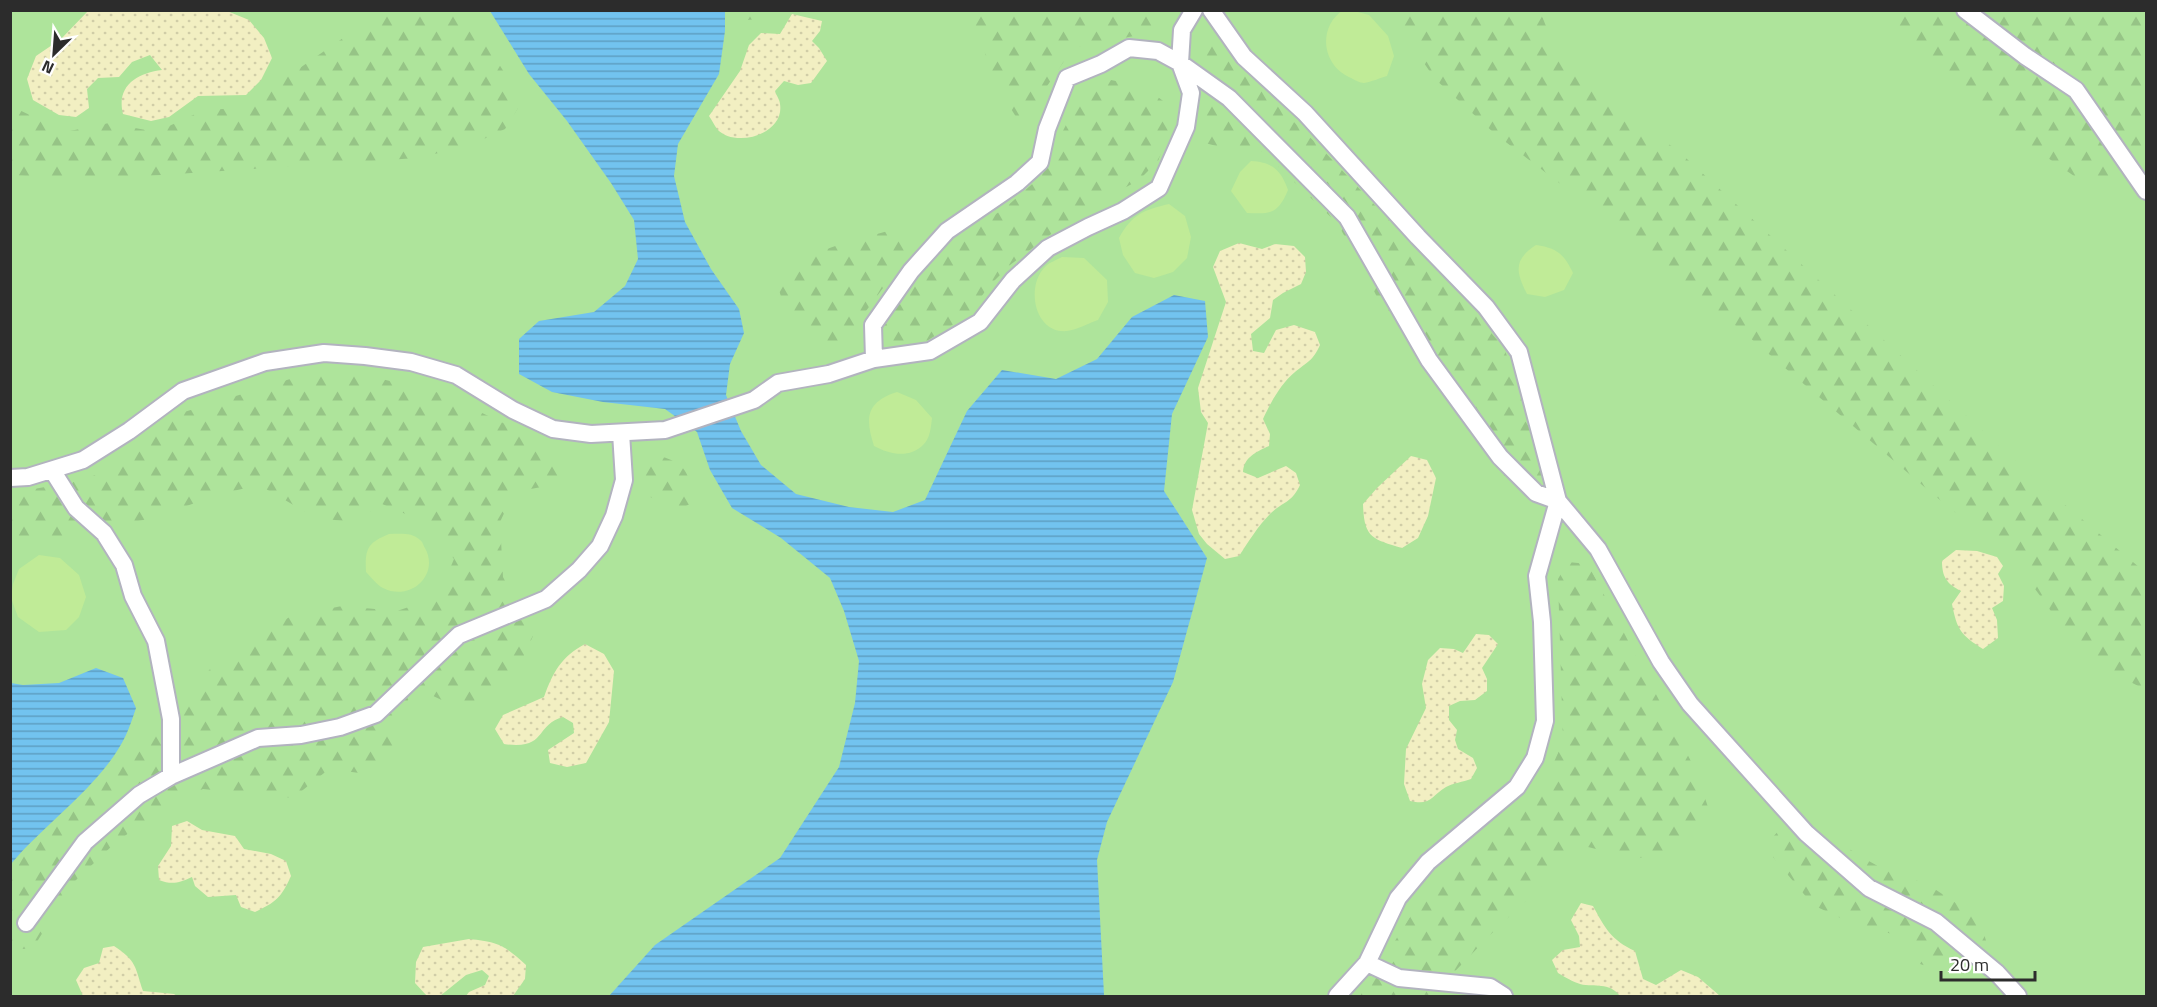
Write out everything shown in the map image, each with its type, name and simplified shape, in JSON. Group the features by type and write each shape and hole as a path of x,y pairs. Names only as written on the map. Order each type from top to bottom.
{"lane":[{"path":"10,478 28,477 83,460 129,431 183,391 265,362 324,353 411,362 456,375 513,410 554,429 591,434 665,430 753,400 778,383 829,374 874,359 930,351 980,322 1013,280 1048,248 1123,211 1159,188 1186,127 1191,93 1180,63 1182,30 1194,10"},
{"path":"1211,10 1244,57 1305,113 1418,237 1486,307 1519,352 1558,501 1598,549 1661,662 1690,704 1806,833 1869,888 1936,922 1997,973 2018,996"},
{"path":"1965,10 2025,56 2076,90 2146,191"},
{"path":"874,359 873,325 911,271 947,231 1017,183 1040,162 1047,129 1067,78 1101,64 1129,48 1158,51 1180,63 1229,98 1347,217 1429,360 1500,457 1536,493 1558,501"},
{"path":"26,923 85,842 139,795 171,776 258,738 301,735 339,727 376,714 459,635 546,598 579,570 600,546 614,516 624,480 621,433"},
{"path":"52,470 76,508 104,533 124,565 133,596 156,641 171,719 171,776"},
{"path":"1337,996 1367,963 1398,898 1428,862 1517,787 1535,758 1545,721 1542,622 1537,576 1558,501"},
{"path":"1367,963 1400,978 1490,987 1504,996"}],"green space":[{"path":"725,10 818,11 725,21"},
{"path":"1343,10 1369,15 1388,36 1394,56 1387,76 1362,83 1341,72 1334,65 1326,46 1326,36 1329,27"},
{"path":"10,11 2140,11 2146,19 2146,996 11,996"},
{"path":"382,11 466,12 509,80 518,108 505,129 469,146 417,158 85,180 11,175 11,106 65,132 109,123 156,132 204,110 242,108"},
{"path":"953,11 1172,11 1164,23 1149,33 1073,48 1043,92 1037,113 1018,120 993,80 978,29"},
{"path":"1388,11 1540,11 1557,54 1628,120 1675,148 2045,488 2146,573 2146,690 2078,655 2047,605 2014,561 1647,250 1494,133 1435,79"},
{"path":"1866,11 2146,11 2146,168 2101,183 2077,178 2005,125"},
{"path":"1209,35 1249,79 1320,147 1450,285 1504,348 1554,486 1521,501 1383,309 1337,223 1263,152 1243,146 1228,149 1205,143 1200,45"},
{"path":"1111,80 1145,87 1167,104 1171,126 1158,161 1139,180 1079,213 1010,265 989,286 968,315 925,342 885,346 882,326 929,251 959,238 1005,208 1038,179 1081,96"},
{"path":"1251,161 1265,163 1275,168 1285,183 1288,190 1281,204 1273,211 1247,213 1231,191 1240,172"},
{"path":"1169,204 1185,216 1191,237 1187,258 1173,272 1154,278 1135,273 1123,255 1119,238 1134,218 1152,208"},
{"path":"892,230 910,243 900,265 846,338 833,346 808,338 786,313 779,290 789,271 813,254"},
{"path":"1536,245 1555,250 1566,261 1573,273 1564,290 1545,297 1527,294 1519,273 1520,261"},
{"path":"1062,257 1084,258 1107,280 1108,302 1098,320 1067,331 1056,330 1047,325 1040,317 1035,296 1040,274 1048,265"},
{"path":"303,375 369,376 440,393 543,442 563,464 558,484 514,492 500,522 503,577 533,636 516,673 491,693 459,708 418,689 403,707 396,721 395,760 367,774 329,769 293,798 203,789 170,802 114,844 75,881 33,948 11,950 11,864 28,843 57,816 136,750 212,667 291,616 342,606 397,611 438,597 454,559 422,521 382,504 354,522 316,518 259,485 220,494 153,518 48,539 11,542 11,493 79,481 106,471 181,413"},
{"path":"897,392 916,400 932,418 927,440 917,449 905,454 892,453 874,446 869,427 870,412 874,406"},
{"path":"649,454 670,459 683,468 690,482 692,503 678,510 648,496 639,473"},
{"path":"389,534 417,537 425,548 429,558 429,568 420,583 412,589 393,591 383,588 366,572 369,548 376,540"},
{"path":"39,555 60,558 79,575 86,597 79,617 66,630 39,632 18,617 11,598 19,569"},
{"path":"1568,562 1588,564 1695,769 1709,810 1686,846 1636,859 1584,846 1494,931 1431,996 1360,996 1426,892 1545,782 1563,742 1558,579"},
{"path":"1797,811 1858,855 1885,870 1927,884 1968,911 1982,927 1989,951 1959,976 1920,964 1912,939 1853,924 1813,905 1773,857 1771,839"}],"sand":[{"path":"88,11 227,11 249,20 264,38 272,58 261,80 246,95 198,96 169,117 151,121 123,114 122,104 123,96 130,83 144,74 162,70 150,55 132,62 119,77 98,78 87,89 89,108 76,117 59,115 33,100 27,79 36,56 61,39"},
{"path":"792,14 822,21 820,31 812,41 827,61 811,83 798,85 784,81 775,91 780,102 779,115 775,123 767,130 746,138 725,135 717,129 709,116 740,71 749,45 761,33 780,34"},
{"path":"1239,243 1262,249 1275,244 1294,246 1305,257 1306,272 1301,284 1273,300 1270,318 1251,334 1253,351 1264,353 1276,330 1294,325 1315,332 1320,345 1312,358 1285,382 1276,394 1263,419 1270,434 1269,446 1248,459 1243,472 1258,478 1286,466 1296,473 1300,485 1290,499 1266,519 1239,556 1225,559 1199,534 1192,510 1208,423 1201,412 1198,388 1226,302 1213,267 1220,251"},
{"path":"1411,456 1427,460 1436,478 1428,516 1418,538 1402,548 1383,542 1372,535 1365,524 1363,504"},
{"path":"1956,550 1977,551 1997,557 2003,566 1998,574 2004,586 2003,601 1992,608 1997,620 1998,638 1983,649 1961,631 1954,613 1952,604 1961,591 1946,579 1942,561"},
{"path":"1476,634 1489,635 1498,644 1482,668 1487,679 1487,691 1475,700 1460,701 1449,706 1449,720 1457,730 1455,740 1458,749 1473,758 1477,768 1471,779 1446,787 1427,801 1410,801 1404,784 1406,749 1426,708 1422,684 1428,660 1440,648 1454,649 1463,653"},
{"path":"585,644 604,654 614,671 609,722 586,763 567,767 550,763 548,750 574,733 573,723 563,717 548,725 539,736 528,743 504,744 495,729 503,715 544,697 559,666 570,654"},
{"path":"187,821 202,830 235,836 244,849 271,854 286,861 291,876 284,890 273,902 255,912 241,907 236,895 208,897 195,886 192,877 176,883 159,880 158,866 171,846 172,826"},
{"path":"1581,903 1593,906 1610,933 1635,951 1643,979 1656,985 1681,970 1698,977 1720,996 1620,996 1611,988 1580,984 1558,973 1552,960 1563,950 1580,947 1579,936 1571,920"},
{"path":"469,939 500,946 526,965 525,979 513,996 466,996 469,992 485,985 489,976 482,970 466,975 440,996 427,996 415,983 416,962 423,947"},
{"path":"114,946 131,961 143,991 177,996 83,996 76,980 84,968 99,963 103,948"}],"water":[{"path":"490,11 725,11 725,31 719,74 678,144 674,176 685,222 711,269 739,309 744,333 730,364 726,395 741,431 761,465 796,494 849,507 893,512 925,500 967,411 1002,370 1056,379 1097,359 1132,317 1174,295 1205,301 1208,337 1172,414 1164,491 1207,558 1173,682 1107,822 1097,860 1104,995 609,996 655,945 780,858 839,767 855,703 859,661 844,611 830,578 781,538 732,508 710,470 697,432 665,409 603,402 552,392 519,374 519,339 539,321 594,312 625,286 638,259 634,220 567,121 529,74"},
{"path":"96,668 123,678 136,708 126,735 116,753 89,786 11,864 11,683 23,685 59,683"}]}
